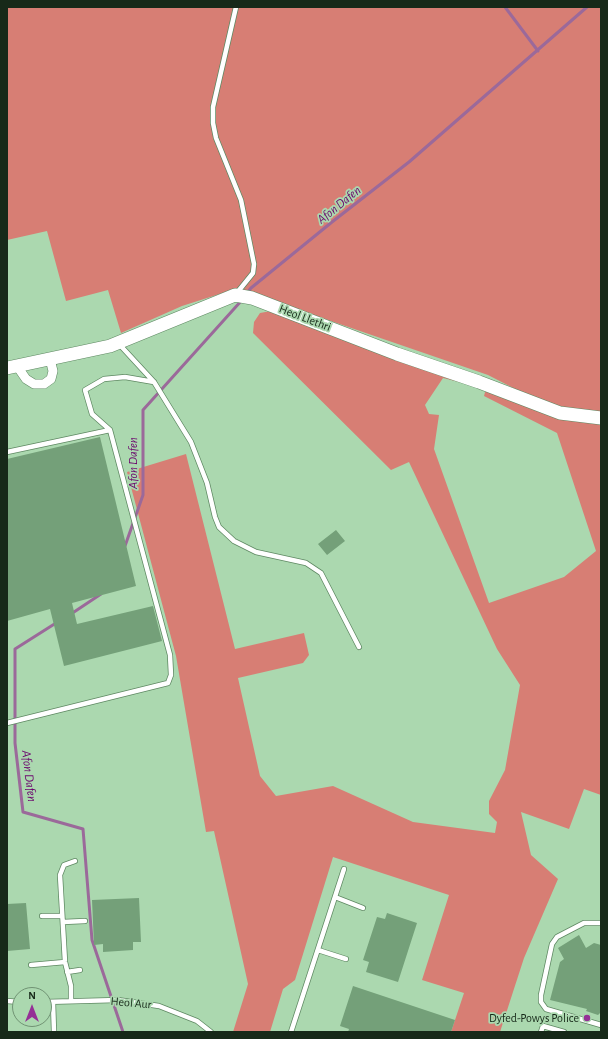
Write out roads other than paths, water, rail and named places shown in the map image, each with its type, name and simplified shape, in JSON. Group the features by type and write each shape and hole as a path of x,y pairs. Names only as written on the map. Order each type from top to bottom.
{"street":[{"name":"Heol Llethri","path":"235,295 252,298 397,354 479,382 560,413 601,418"},
{"path":"12,367 117,343 235,295"},
{"path":"12,367 34,384 44,384 51,379 52,371 50,359"}],"lane":[{"path":"235,295 253,273 254,264 241,200 216,138 213,123 213,107 236,7"},
{"path":"117,343 154,382 191,442 208,483 215,516 219,527 234,541 256,552 306,563 321,573 359,647"},
{"path":"7,723 168,683 171,675 170,655 110,430 92,414 86,390 104,379 125,377 154,382"},
{"path":"7,452 110,430"},
{"path":"71,1001 71,986 65,962 60,875 64,865 75,861"},
{"path":"291,1032 344,869"},
{"path":"335,897 362,908"},
{"path":"42,916 62,916"},
{"path":"63,922 85,921"},
{"path":"601,922 584,923 557,938 552,944 541,995 541,1002 546,1009 601,1025"},
{"path":"318,950 346,959"},
{"path":"31,965 65,962"},
{"path":"67,972 80,970"},
{"name":"Heol Aur","path":"53,1002 118,1000 159,1006 197,1020 211,1032"},
{"path":"53,1002 54,1032"},
{"path":"541,1032 543,1026 564,1032"}],"waterway":[{"path":"505,7 538,51"},
{"name":"Afon Dafen","path":"246,294 251,288 332,222 409,162 587,7"},
{"name":"Afon Dafen","path":"125,546 143,495 143,410 242,300"},
{"name":"Afon Dafen","path":"71,614 101,594"},
{"name":"Afon Dafen","path":"56,623 15,649 15,743 23,812 83,829 92,940 123,1032"}],"place":[{"name":"Dyfed-Powys Police","path":"587,1018"}]}
